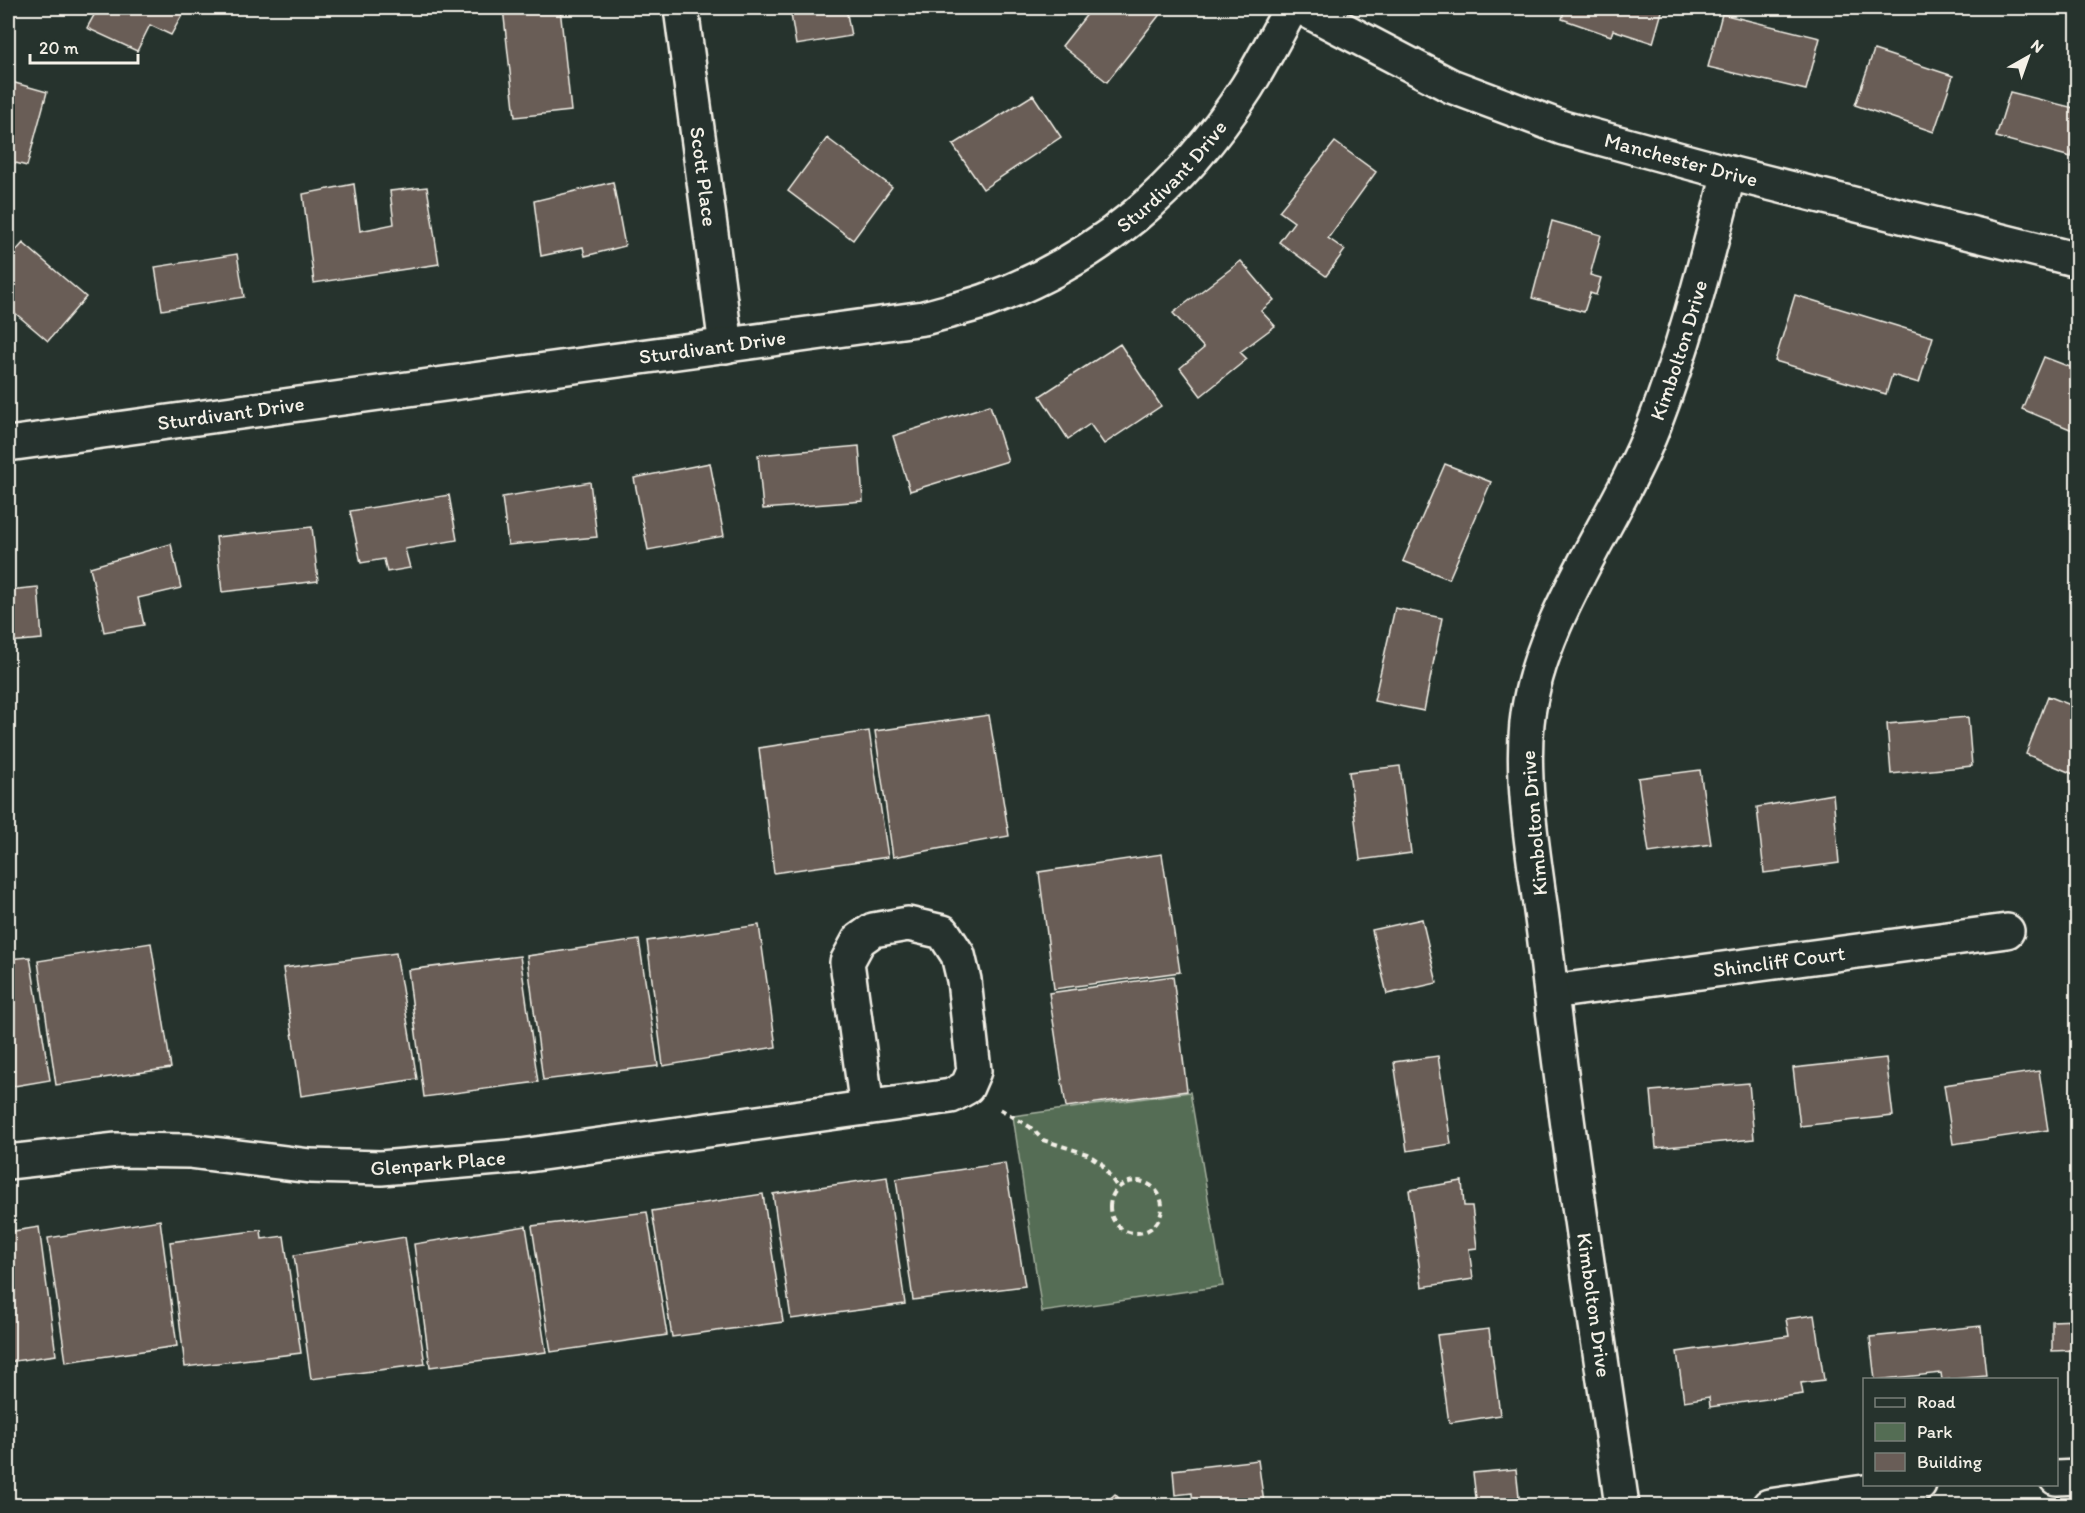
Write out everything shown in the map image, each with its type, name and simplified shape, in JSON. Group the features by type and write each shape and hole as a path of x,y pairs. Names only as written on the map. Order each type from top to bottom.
{"street":[{"name":"Scott Place","path":"681,8 726,346"},
{"name":"Sturdivant Drive","path":"8,444 924,318 983,302 1034,281 1083,254 1122,228 1191,164 1247,87 1291,8"},
{"name":"Manchester Drive","path":"1302,8 1451,86 1507,109 1563,128 1729,173 1971,231 2078,260"},
{"name":"Kimbolton Drive","path":"1622,1506 1551,992 1527,789 1527,722 1539,672 1559,615 1617,505 1654,426 1690,320 1729,173"},
{"name":"Glenpark Place","path":"8,1162 117,1150 189,1151 310,1166 381,1168 521,1156 867,1108 951,1096 967,1087 974,1071 964,980 958,955 943,932 908,924 873,930 859,939 847,962 867,1108"},
{"name":"Shincliff Court","path":"1551,992 2007,931"},
{"path":"2058,1478 2078,1477"},
{"path":"1769,1506 1912,1486"}],"path":[{"path":"1000,1108 1030,1127 1043,1140 1087,1154 1101,1163 1118,1188"},
{"path":"1133,1181 1149,1184 1155,1190 1162,1205 1157,1221 1152,1227 1136,1233 1119,1227 1111,1212 1113,1195 1118,1188 1133,1181"}],"green space":[{"path":"1190,1092 1223,1286 1042,1312 1013,1116"}],"building":[{"path":"98,8 186,8 171,35 150,25 137,51 87,28"},
{"path":"503,8 560,8 571,111 515,117"},
{"path":"790,8 846,8 851,36 796,45"},
{"path":"1092,8 1165,8 1107,82 1062,46"},
{"path":"1565,8 1663,8 1653,43 1613,30 1611,36 1562,19"},
{"path":"1722,14 1820,38 1806,90 1708,67"},
{"path":"1874,50 1953,76 1934,132 1855,105"},
{"path":"8,81 47,92 27,166 8,161"},
{"path":"2010,92 2078,109 2078,126 2071,157 1996,137"},
{"path":"1033,95 1061,137 983,189 953,145"},
{"path":"827,138 892,187 853,240 788,191"},
{"path":"1335,142 1376,172 1328,238 1345,250 1326,276 1279,242 1294,222 1279,211"},
{"path":"613,182 625,246 585,256 583,247 541,256 534,201"},
{"path":"354,184 360,231 394,224 390,191 427,187 439,264 314,283 303,194"},
{"path":"1552,221 1601,235 1590,275 1601,278 1596,295 1590,293 1584,312 1532,298"},
{"path":"23,243 86,297 48,341 8,307 8,260"},
{"path":"237,254 244,297 162,310 155,267"},
{"path":"1241,261 1274,300 1261,311 1275,326 1240,352 1247,359 1201,396 1180,368 1204,348 1173,313"},
{"path":"1795,295 1933,337 1919,383 1892,375 1886,394 1775,361"},
{"path":"1120,344 1161,406 1104,444 1090,424 1068,439 1040,396"},
{"path":"2044,357 2078,370 2078,427 2075,431 2022,409"},
{"path":"990,405 1008,461 910,491 893,436"},
{"path":"859,446 863,501 763,509 758,455"},
{"path":"710,463 724,536 648,550 634,478"},
{"path":"1445,464 1491,482 1449,579 1403,561"},
{"path":"590,482 597,537 508,545 502,497"},
{"path":"449,495 457,540 405,549 410,568 387,572 384,559 361,563 350,511"},
{"path":"312,527 318,581 222,592 216,537"},
{"path":"171,544 181,588 138,598 144,625 104,632 90,567"},
{"path":"38,587 42,639 8,642 8,590"},
{"path":"1395,608 1442,618 1424,711 1374,701"},
{"path":"2048,696 2078,708 2078,776 2026,754"},
{"path":"989,715 1009,836 893,857 875,731"},
{"path":"1968,717 1972,766 1891,774 1887,724"},
{"path":"869,731 888,857 774,873 759,748"},
{"path":"1400,766 1411,853 1360,860 1349,772"},
{"path":"1700,770 1711,844 1649,853 1638,778"},
{"path":"1833,794 1839,863 1764,873 1757,807"},
{"path":"1162,854 1180,972 1054,989 1039,872"},
{"path":"1422,919 1437,983 1387,994 1372,930"},
{"path":"759,925 776,1047 663,1066 647,941"},
{"path":"639,940 658,1066 543,1080 527,956"},
{"path":"151,943 171,1068 56,1085 38,961"},
{"path":"396,953 417,1079 301,1096 283,968"},
{"path":"520,956 538,1082 424,1097 408,970"},
{"path":"30,957 50,1080 8,1087 8,959"},
{"path":"1173,976 1187,1091 1066,1107 1049,993"},
{"path":"1438,1056 1451,1144 1407,1151 1394,1062"},
{"path":"1886,1058 1893,1116 1800,1126 1793,1068"},
{"path":"2039,1071 2048,1130 1953,1144 1944,1085"},
{"path":"1749,1083 1754,1139 1656,1148 1651,1091"},
{"path":"1005,1163 1025,1286 913,1300 896,1179"},
{"path":"887,1177 905,1304 791,1319 773,1194"},
{"path":"1462,1181 1464,1206 1472,1206 1477,1248 1469,1249 1473,1279 1422,1287 1409,1190"},
{"path":"763,1194 783,1322 672,1337 652,1211"},
{"path":"647,1212 667,1335 551,1352 532,1226"},
{"path":"160,1220 177,1346 66,1362 48,1238"},
{"path":"526,1226 546,1352 430,1367 414,1244"},
{"path":"39,1227 56,1355 8,1362 8,1232"},
{"path":"261,1230 262,1239 284,1236 301,1353 185,1367 170,1242"},
{"path":"405,1237 425,1364 311,1379 294,1255"},
{"path":"1814,1315 1824,1380 1801,1383 1803,1394 1710,1407 1709,1397 1684,1401 1677,1352 1789,1336 1786,1319"},
{"path":"2078,1320 2078,1350 2052,1351 2052,1321"},
{"path":"1981,1326 1986,1376 1942,1378 1941,1373 1875,1378 1870,1337"},
{"path":"1489,1329 1500,1415 1449,1423 1437,1335"},
{"path":"1258,1460 1264,1503 1193,1506 1192,1493 1175,1495 1173,1470"},
{"path":"1516,1469 1520,1506 1477,1506 1473,1473"},
{"path":"1115,1494 1126,1506 1102,1506"}]}
